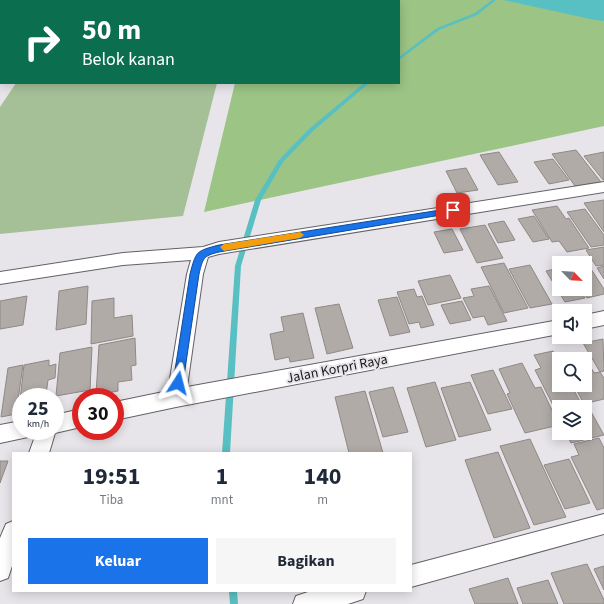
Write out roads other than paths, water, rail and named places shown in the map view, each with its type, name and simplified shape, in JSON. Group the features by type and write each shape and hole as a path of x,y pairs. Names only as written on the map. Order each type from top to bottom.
{"street":[{"path":"0,278 123,259 203,253 234,246 604,187"},
{"path":"176,398 195,274 199,258 203,253"},
{"path":"592,321 604,318"},
{"name":"Jalan Korpri Raya","path":"124,409 176,398 552,328"},
{"path":"0,434 12,432"},
{"path":"39,452 43,440"},
{"path":"412,576 604,524"},
{"path":"0,570 12,534"},
{"path":"304,604 351,592"}],"water":[{"path":"503,0 604,0 604,21 595,20"}],"waterway":[{"path":"400,58 438,29 476,14 494,0"},
{"path":"226,452 238,266 258,200 281,161 311,130 366,84"},
{"path":"233,592 234,604"}]}
